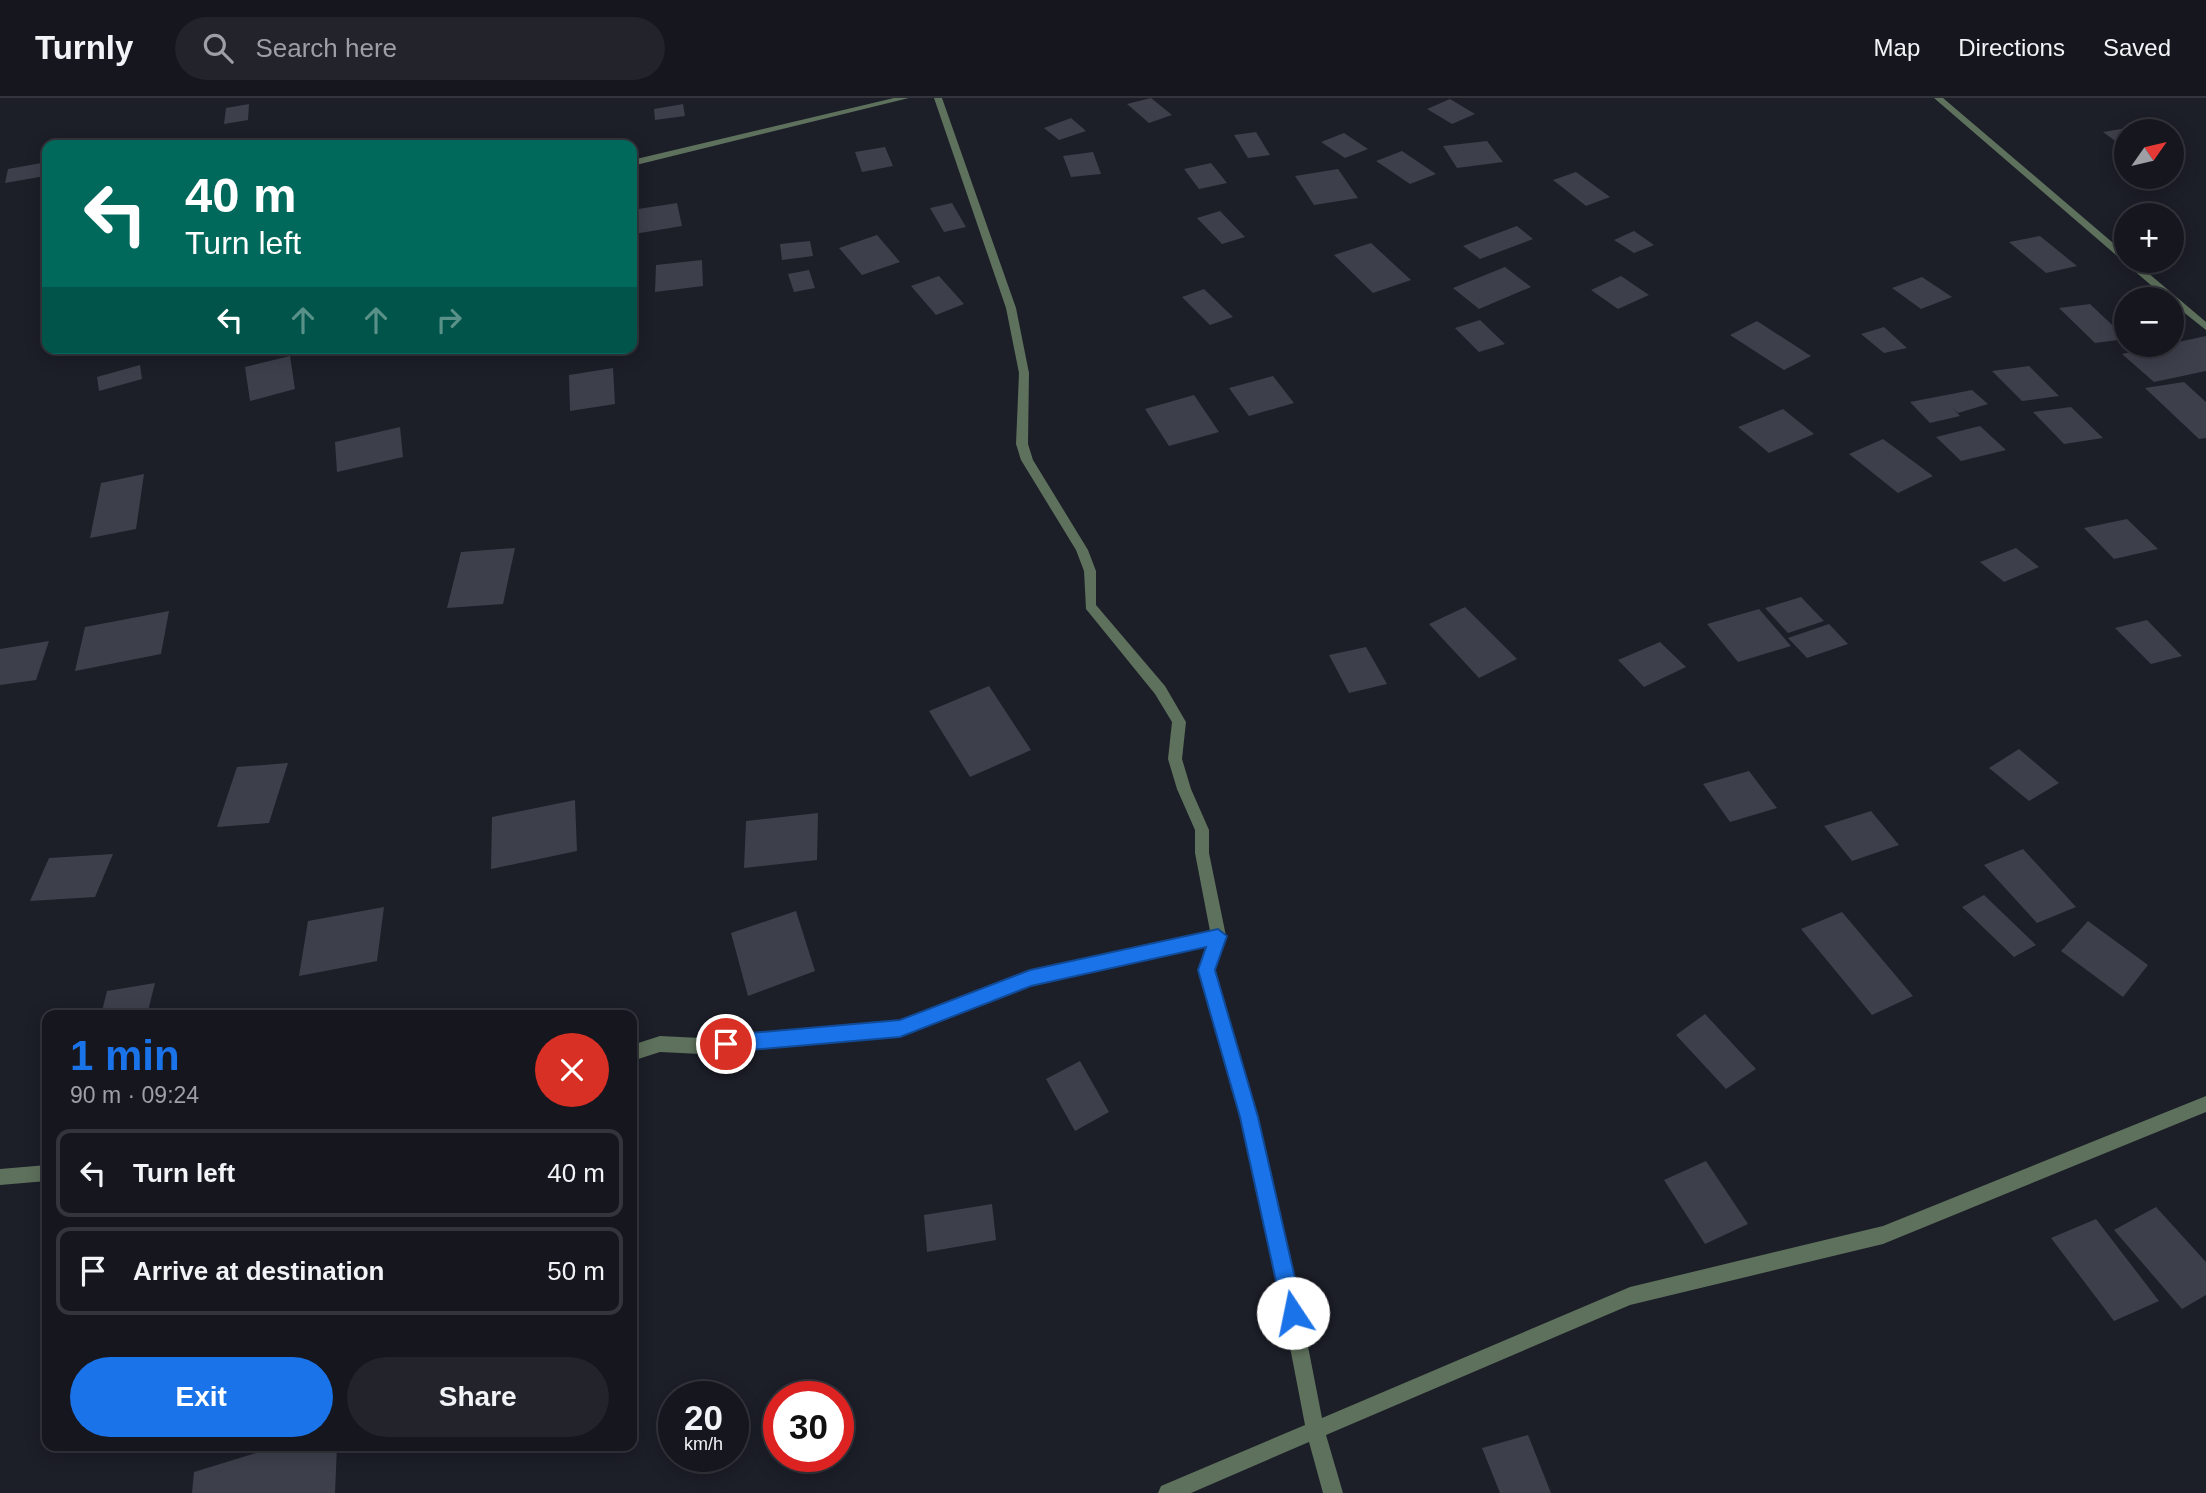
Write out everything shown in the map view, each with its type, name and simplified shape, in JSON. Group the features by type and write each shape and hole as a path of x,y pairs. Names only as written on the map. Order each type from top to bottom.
{"street":[{"path":"637,162 905,98"},
{"path":"937,98 1011,308 1024,373 1022,444 1027,460 1082,550 1090,571 1090,606 1160,690 1179,722 1175,760 1202,830 1202,853 1218,936 1206,970 1249,1117 1288,1290 1315,1431 1333,1493"},
{"path":"1938,98 2114,249"},
{"path":"2142,273 2206,327"},
{"path":"637,1051 660,1044 701,1046 900,1028 1030,978 1218,936"},
{"path":"1168,1493 1630,1296 1883,1235 2206,1104"},
{"path":"0,1177 42,1173"}],"building":[{"path":"1151,98 1172,115 1149,123 1127,104"},
{"path":"1450,99 1475,114 1452,124 1427,109"},
{"path":"249,104 248,120 224,124 226,108"},
{"path":"683,104 685,116 655,120 654,109"},
{"path":"1071,118 1086,131 1059,140 1044,128"},
{"path":"2114,130 2114,140 2103,132"},
{"path":"1256,132 1270,155 1248,158 1234,135"},
{"path":"1344,133 1368,149 1345,158 1321,142"},
{"path":"1487,141 1503,162 1457,168 1443,146"},
{"path":"885,147 893,166 862,172 855,152"},
{"path":"1402,151 1436,174 1410,184 1376,161"},
{"path":"1093,152 1101,174 1071,177 1063,156"},
{"path":"42,163 42,177 5,183 8,169"},
{"path":"1211,163 1227,183 1199,189 1184,169"},
{"path":"1338,169 1358,198 1314,205 1295,176"},
{"path":"1576,172 1610,197 1586,206 1553,180"},
{"path":"677,203 682,226 637,234 637,209"},
{"path":"952,203 966,227 944,232 930,208"},
{"path":"1220,211 1245,237 1222,244 1197,218"},
{"path":"1517,226 1533,239 1480,259 1463,246"},
{"path":"1634,231 1654,245 1634,253 1614,240"},
{"path":"877,235 900,262 862,275 839,248"},
{"path":"2040,236 2077,266 2046,273 2009,242"},
{"path":"810,241 813,256 782,260 780,244"},
{"path":"1371,243 1411,280 1373,293 1334,255"},
{"path":"702,260 703,286 655,292 656,265"},
{"path":"1505,267 1531,287 1479,309 1453,288"},
{"path":"809,270 815,288 794,292 788,274"},
{"path":"939,276 964,304 936,315 911,286"},
{"path":"1621,276 1649,295 1618,309 1591,290"},
{"path":"1922,277 1952,297 1921,309 1892,288"},
{"path":"1204,289 1233,317 1210,325 1182,297"},
{"path":"2090,304 2114,327 2114,341 2095,343 2059,308"},
{"path":"1480,320 1505,344 1479,352 1455,328"},
{"path":"1757,321 1811,356 1784,370 1730,335"},
{"path":"1884,327 1907,348 1884,353 1861,334"},
{"path":"2206,336 2206,371 2154,382 2125,357 2184,357 2184,341"},
{"path":"290,356 295,389 250,401 245,367"},
{"path":"140,365 142,379 99,391 97,377"},
{"path":"2029,366 2059,396 2022,401 1992,371"},
{"path":"613,368 615,404 570,411 569,375"},
{"path":"1273,376 1294,403 1249,416 1229,388"},
{"path":"2184,382 2206,402 2206,438 2199,439 2145,388"},
{"path":"1972,390 1988,404 1958,413 1951,406 1960,416 1930,423 1910,402"},
{"path":"1194,395 1219,432 1169,446 1145,409"},
{"path":"2071,407 2103,438 2064,444 2033,412"},
{"path":"1783,409 1814,434 1769,453 1738,427"},
{"path":"1980,426 2006,450 1961,461 1936,437"},
{"path":"400,427 403,457 337,472 335,442"},
{"path":"1883,439 1933,476 1898,493 1849,454"},
{"path":"144,474 136,529 90,538 101,483"},
{"path":"2127,519 2158,549 2114,559 2084,528"},
{"path":"515,548 503,604 447,608 461,552"},
{"path":"2016,548 2039,567 2004,582 1980,562"},
{"path":"1801,597 1824,621 1788,633 1765,608"},
{"path":"1465,607 1517,659 1479,678 1429,624"},
{"path":"1759,609 1791,646 1738,662 1707,624"},
{"path":"169,611 161,654 75,671 85,627"},
{"path":"2147,620 2182,656 2151,664 2115,628"},
{"path":"1829,624 1848,644 1807,658 1788,638"},
{"path":"49,641 36,680 0,685 0,649"},
{"path":"1660,642 1686,667 1644,687 1618,660"},
{"path":"1366,647 1387,684 1349,693 1329,655"},
{"path":"989,686 1031,750 970,777 929,711"},
{"path":"2019,749 2059,783 2029,801 1989,768"},
{"path":"288,763 269,823 217,827 237,767"},
{"path":"1749,771 1777,808 1730,822 1703,784"},
{"path":"575,800 577,851 491,869 492,817"},
{"path":"1871,811 1899,845 1852,861 1824,826"},
{"path":"818,813 817,860 744,868 746,821"},
{"path":"2023,849 2076,907 2037,923 1984,865"},
{"path":"113,854 95,897 30,901 49,858"},
{"path":"1984,895 2036,945 2014,957 1962,907"},
{"path":"384,907 377,961 299,976 308,921"},
{"path":"796,911 815,971 748,996 731,933"},
{"path":"1842,912 1913,996 1872,1015 1801,929"},
{"path":"2088,921 2148,965 2123,997 2061,951"},
{"path":"155,983 148,1010 102,1010 107,991"},
{"path":"1705,1014 1756,1069 1726,1089 1676,1035"},
{"path":"1080,1061 1109,1112 1075,1131 1046,1079"},
{"path":"1706,1161 1748,1224 1705,1244 1664,1180"},
{"path":"992,1204 996,1240 927,1252 924,1215"},
{"path":"2156,1207 2206,1262 2206,1295 2182,1309 2114,1230"},
{"path":"2096,1219 2159,1301 2114,1321 2051,1238"},
{"path":"1528,1435 1551,1493 1500,1493 1482,1448"},
{"path":"263,1451 337,1451 335,1493 192,1493 194,1472"}],"route":[{"path":"726,1044 900,1028 1030,978 1132,953 1218,936 1206,970 1249,1117 1293,1313"}]}
